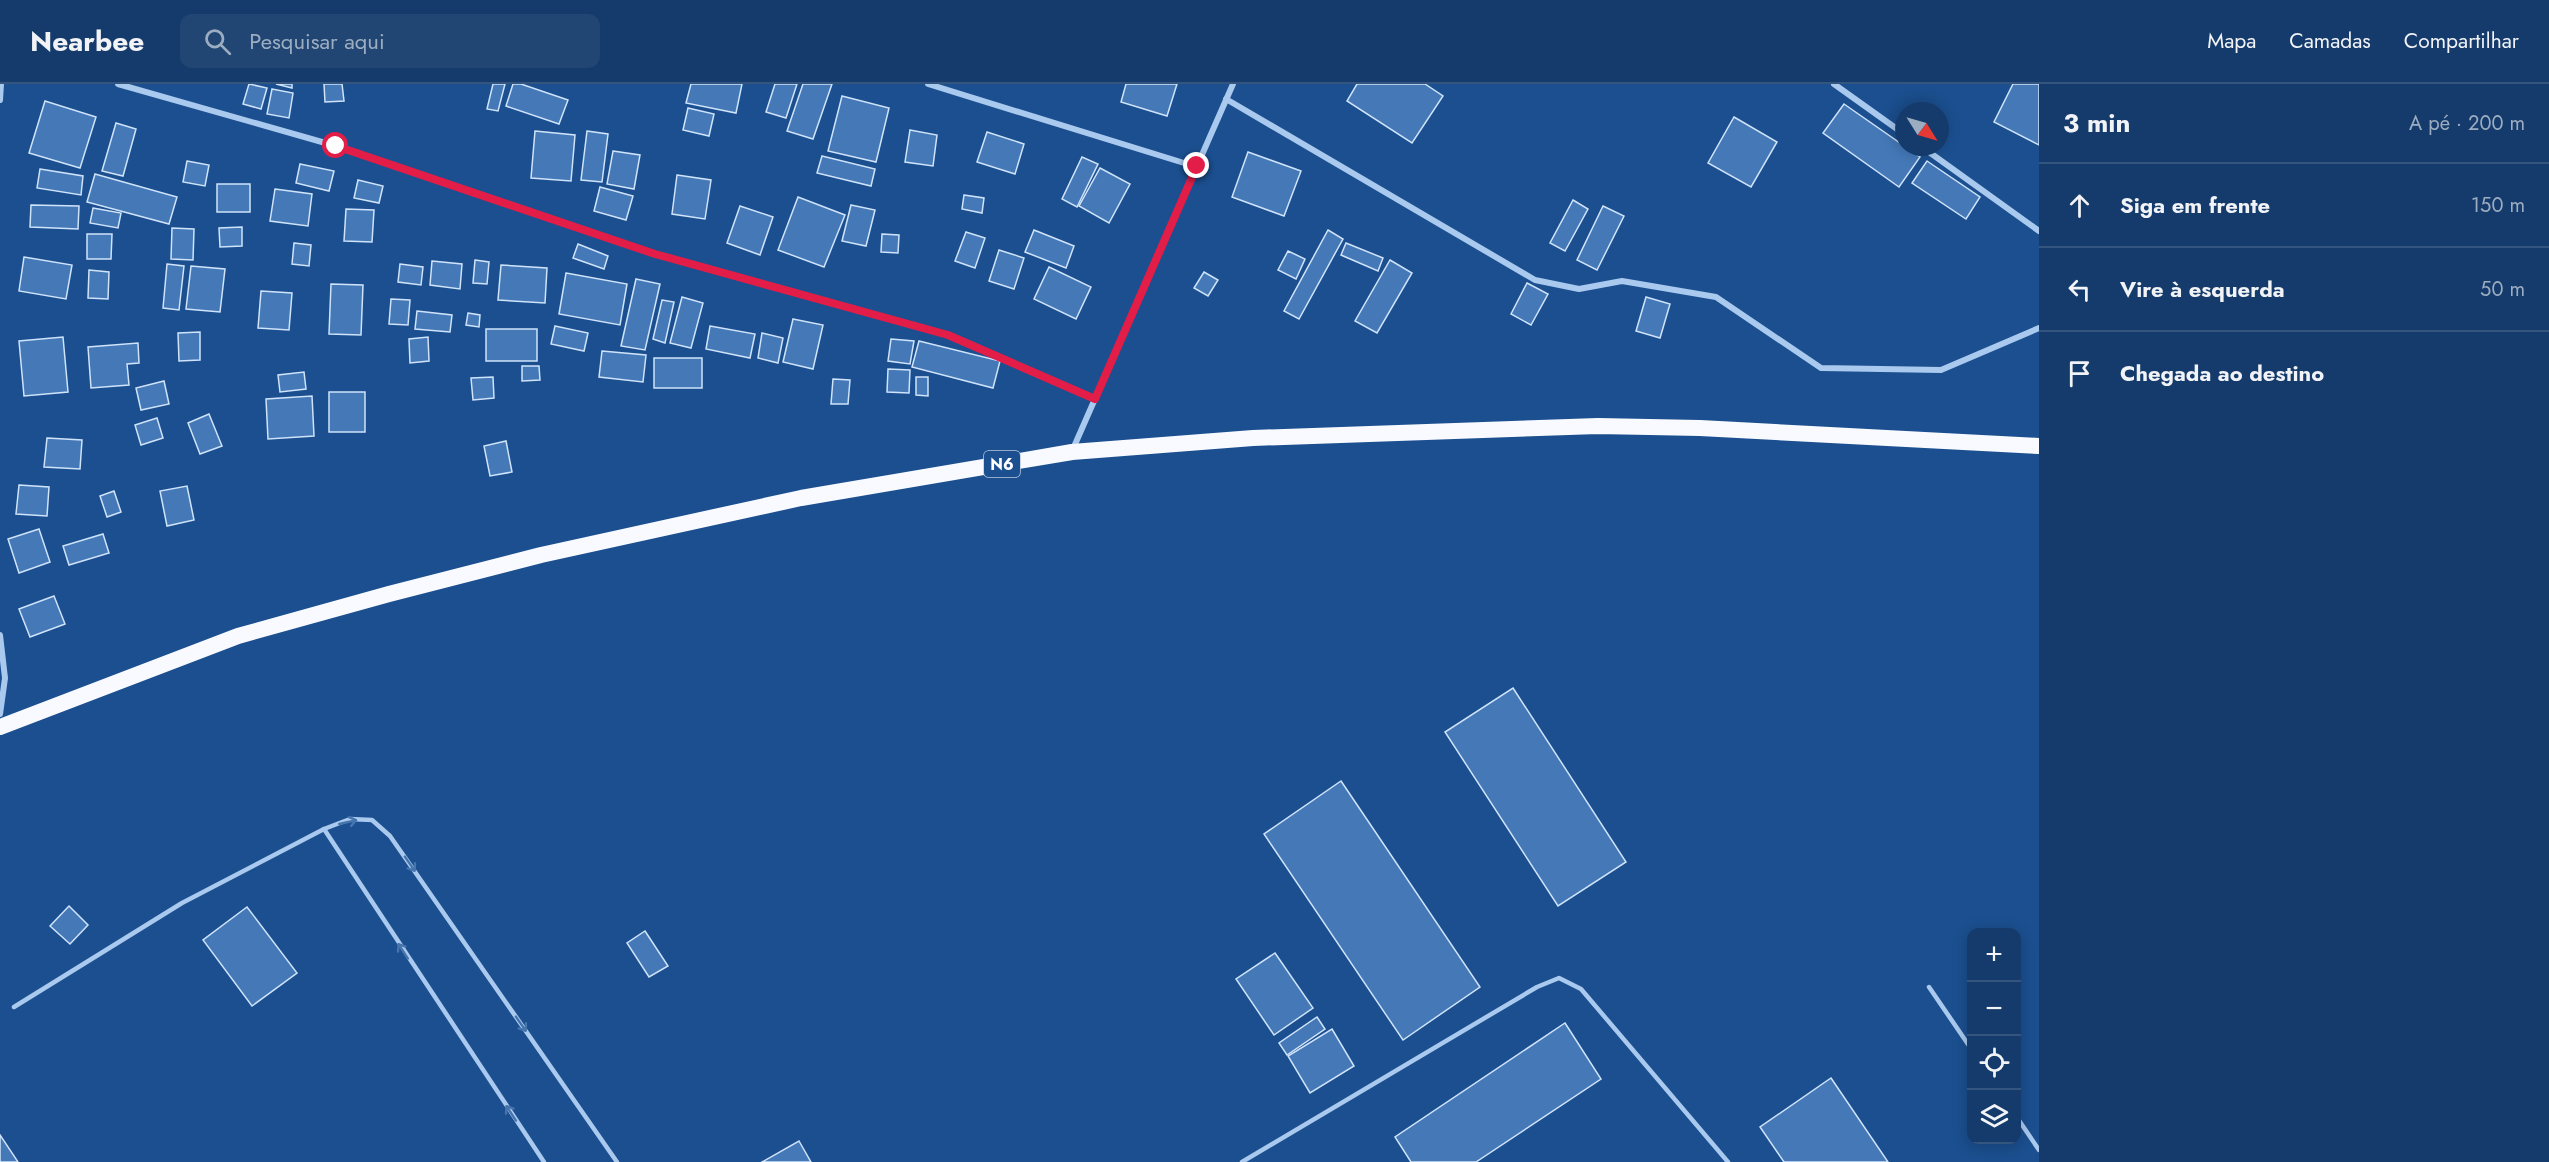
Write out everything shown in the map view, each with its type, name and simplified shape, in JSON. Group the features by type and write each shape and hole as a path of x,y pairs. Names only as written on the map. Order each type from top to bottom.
{"highway":[{"name":"N6","path":"0,727 238,636 400,591 541,555 801,498 1072,452 1253,438 1598,426 1700,428 2039,446"}],"street":[{"path":"0,100 1,84"},
{"path":"118,84 336,146 655,254 948,335 1095,399"},
{"path":"928,84 1197,166"},
{"path":"1072,452 1233,84"},
{"path":"1834,84 1895,128"},
{"path":"1226,99 1535,280 1579,289 1622,281 1716,297 1821,368 1941,370 2039,328"},
{"path":"1935,156 2039,231"},
{"path":"0,635 5,678 0,714"}],"lane":[{"path":"14,1007 182,903 324,829 350,819 372,820 390,836 616,1162"},
{"path":"324,829 544,1162"},
{"path":"1242,1162 1538,987 1559,978 1581,989 1728,1162"},
{"path":"1929,987 1967,1044"},
{"path":"2021,1123 2039,1150"}],"building":[{"path":"249,84 267,88 261,109 243,104"},
{"path":"276,84 292,84 292,88"},
{"path":"324,84 342,84 344,101 325,102"},
{"path":"493,84 505,84 498,111 487,109"},
{"path":"513,84 521,84 568,100 559,124 506,106"},
{"path":"691,84 742,84 736,113 686,103"},
{"path":"775,84 797,84 786,118 766,112"},
{"path":"803,84 832,84 813,139 787,131"},
{"path":"1126,84 1177,84 1167,116 1121,102"},
{"path":"1357,84 1425,84 1443,96 1412,143 1347,101"},
{"path":"2013,84 2039,84 2039,145 1994,122"},
{"path":"272,89 293,93 289,118 267,114"},
{"path":"842,96 889,108 876,162 828,151"},
{"path":"45,101 96,117 80,168 29,153"},
{"path":"1844,104 1895,140 1895,156 1920,157 1899,187 1823,133"},
{"path":"688,108 714,114 709,136 683,130"},
{"path":"1734,117 1777,142 1751,187 1708,163"},
{"path":"116,123 136,129 123,176 102,171"},
{"path":"910,130 937,135 933,166 905,162"},
{"path":"535,131 575,135 571,181 531,178"},
{"path":"587,131 608,134 602,182 581,180"},
{"path":"987,132 1024,144 1015,174 977,162"},
{"path":"613,151 640,155 634,189 607,184"},
{"path":"1248,152 1301,171 1284,216 1232,197"},
{"path":"822,156 875,169 871,186 817,173"},
{"path":"1082,157 1098,164 1077,207 1062,199"},
{"path":"187,161 209,165 205,186 183,182"},
{"path":"1927,161 1980,197 1966,219 1912,183"},
{"path":"300,164 334,171 329,191 296,183"},
{"path":"1100,168 1130,184 1109,223 1079,206"},
{"path":"40,169 83,176 81,195 37,188"},
{"path":"95,174 177,197 169,224 87,202"},
{"path":"677,175 711,180 705,219 672,214"},
{"path":"358,180 383,186 379,203 354,198"},
{"path":"217,184 250,184 250,212 217,212"},
{"path":"600,187 633,196 626,220 594,211"},
{"path":"275,189 312,194 308,226 270,221"},
{"path":"964,195 984,198 982,213 962,209"},
{"path":"798,197 845,215 824,267 778,250"},
{"path":"1573,200 1588,209 1565,251 1550,243"},
{"path":"31,205 79,206 78,229 30,227"},
{"path":"851,205 875,210 866,246 842,241"},
{"path":"740,206 773,217 760,255 727,243"},
{"path":"1603,206 1624,216 1597,270 1577,260"},
{"path":"93,208 121,213 118,228 90,223"},
{"path":"346,209 374,210 372,242 344,241"},
{"path":"242,227 242,246 220,247 219,228"},
{"path":"172,228 194,229 193,260 171,259"},
{"path":"1034,230 1074,246 1066,268 1025,252"},
{"path":"1328,230 1343,239 1299,319 1284,311"},
{"path":"966,232 985,238 975,268 955,261"},
{"path":"87,234 112,234 111,259 87,259"},
{"path":"882,234 899,235 898,253 881,252"},
{"path":"294,243 311,245 309,266 292,264"},
{"path":"1346,243 1383,258 1378,271 1341,255"},
{"path":"578,244 608,256 604,269 573,258"},
{"path":"999,250 1024,258 1014,289 989,281"},
{"path":"1288,251 1305,259 1296,279 1278,270"},
{"path":"24,257 72,265 66,299 19,291"},
{"path":"475,260 489,262 487,284 473,283"},
{"path":"1390,260 1412,273 1377,333 1355,321"},
{"path":"432,261 462,264 460,289 430,285"},
{"path":"167,264 184,266 179,310 163,308"},
{"path":"400,264 423,267 421,285 398,282"},
{"path":"501,265 547,268 545,303 498,300"},
{"path":"191,266 225,269 220,312 186,309"},
{"path":"1049,267 1091,287 1076,319 1034,299"},
{"path":"89,270 109,272 108,299 88,298"},
{"path":"1204,272 1218,280 1208,296 1194,288"},
{"path":"566,273 627,284 620,325 559,314"},
{"path":"636,279 660,284 645,350 621,346"},
{"path":"1527,283 1548,294 1531,325 1511,314"},
{"path":"331,284 363,285 361,335 329,334"},
{"path":"261,291 292,293 289,330 258,328"},
{"path":"682,297 703,303 691,348 670,343"},
{"path":"1646,297 1670,304 1660,338 1636,331"},
{"path":"391,299 410,300 408,325 389,324"},
{"path":"662,300 674,302 665,343 653,339"},
{"path":"417,311 452,315 450,332 415,329"},
{"path":"468,313 480,315 479,327 466,325"},
{"path":"793,319 823,325 813,369 783,362"},
{"path":"555,326 588,333 584,351 551,344"},
{"path":"710,326 755,334 750,358 706,349"},
{"path":"486,329 537,329 537,361 486,361"},
{"path":"200,332 200,360 179,361 178,333"},
{"path":"762,333 783,338 778,363 758,358"},
{"path":"63,337 68,392 24,396 19,341"},
{"path":"428,337 429,361 410,363 409,339"},
{"path":"891,339 914,341 910,364 888,361"},
{"path":"919,341 1000,361 993,388 912,367"},
{"path":"138,343 139,363 127,364 129,385 91,388 88,347"},
{"path":"602,351 646,355 643,382 599,377"},
{"path":"654,358 702,358 702,388 654,388"},
{"path":"522,366 539,366 540,380 522,381"},
{"path":"888,369 910,370 909,393 887,392"},
{"path":"304,372 306,389 280,392 278,375"},
{"path":"493,377 494,398 473,400 471,378"},
{"path":"916,377 928,377 928,396 916,395"},
{"path":"833,379 850,380 848,404 831,404"},
{"path":"164,381 169,404 141,410 136,388"},
{"path":"329,392 365,392 365,432 329,432"},
{"path":"312,396 314,436 268,439 266,399"},
{"path":"209,414 222,446 200,454 188,423"},
{"path":"157,418 163,438 141,445 135,425"},
{"path":"47,438 82,440 80,469 44,467"},
{"path":"506,441 512,472 490,476 484,446"},
{"path":"19,485 49,487 47,516 16,514"},
{"path":"187,486 194,520 167,526 160,491"},
{"path":"114,491 121,512 107,517 100,496"},
{"path":"39,529 50,562 19,573 8,539"},
{"path":"103,534 109,553 69,565 63,546"},
{"path":"54,596 65,624 30,637 19,609"},
{"path":"1513,688 1626,862 1558,906 1445,732"},
{"path":"1341,781 1480,987 1403,1040 1264,834"},
{"path":"69,906 88,925 70,944 50,926"},
{"path":"247,907 297,973 252,1006 203,940"},
{"path":"645,931 668,966 649,977 627,943"},
{"path":"1275,953 1313,1008 1274,1035 1236,979"},
{"path":"1317,1017 1325,1029 1287,1055 1279,1043"},
{"path":"1565,1023 1601,1079 1476,1162 1411,1162 1395,1137"},
{"path":"1332,1029 1354,1066 1310,1093 1288,1056"},
{"path":"1831,1078 1888,1162 1784,1162 1760,1127"},
{"path":"0,1135 18,1162 0,1162"},
{"path":"799,1141 811,1162 762,1162"}],"route":[{"path":"336,146 655,254 948,335 1095,399 1197,166"}]}
